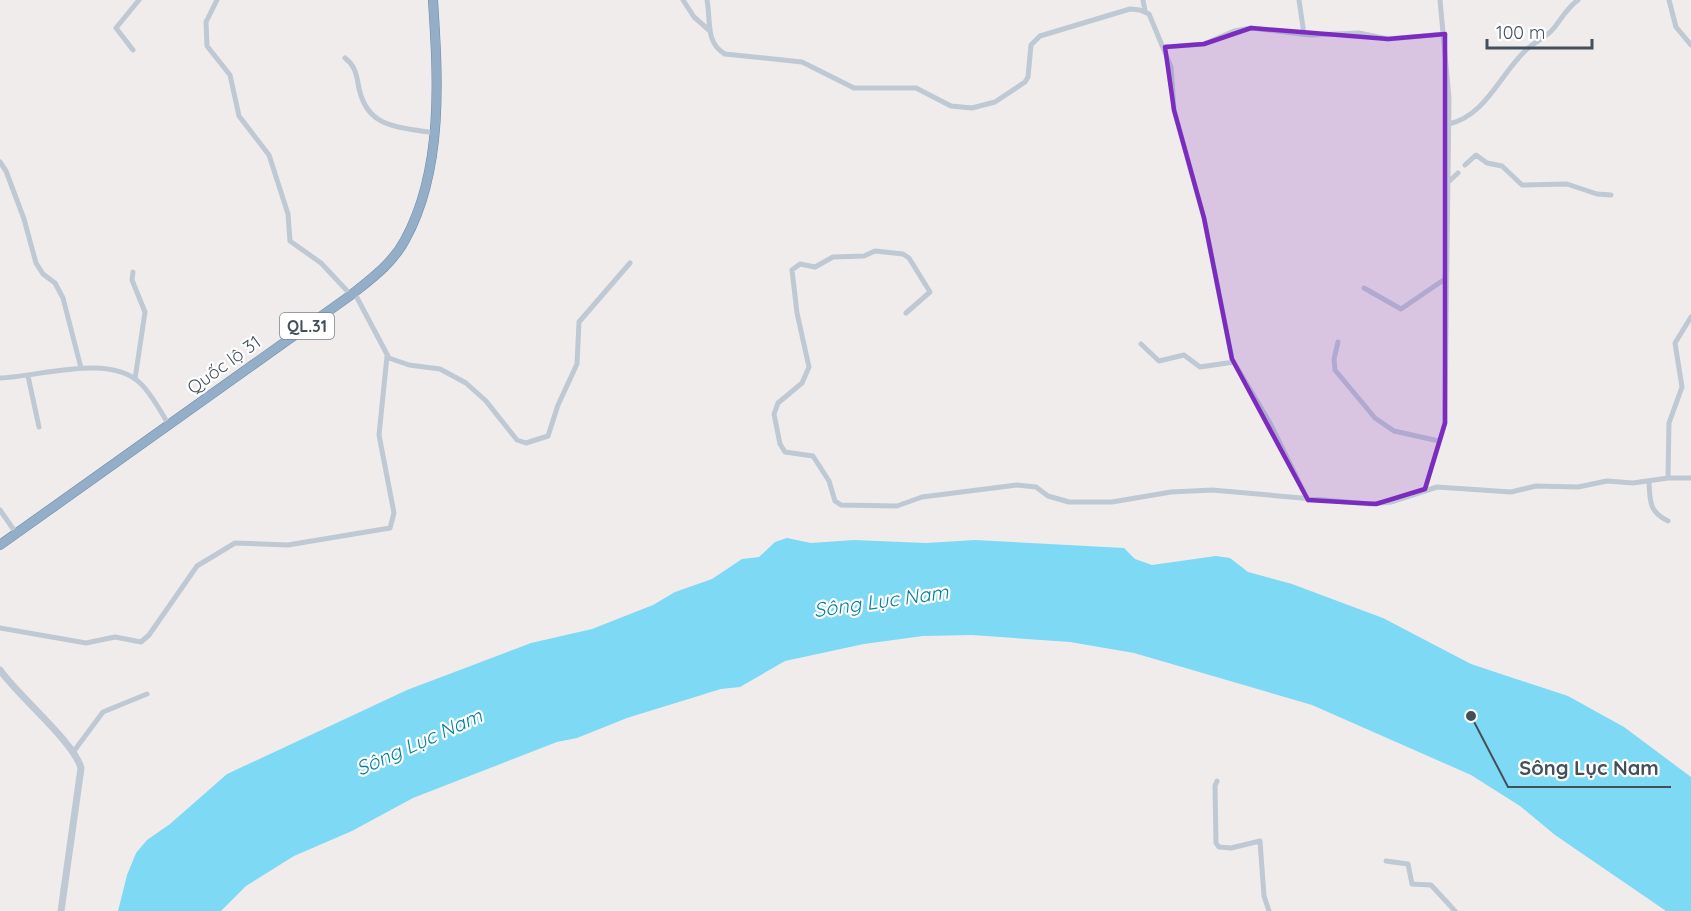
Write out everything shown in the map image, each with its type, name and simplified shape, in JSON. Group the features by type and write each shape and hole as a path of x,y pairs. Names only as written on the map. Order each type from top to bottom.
{"highway":[{"name":"Quốc lộ 31","path":"0,545 352,294 379,273 405,241 425,185 433,133 437,57 433,0"}],"street":[{"path":"133,50 116,28 139,0"},
{"path":"218,0 206,22 207,46 230,75 239,116 269,155 288,214 290,241 321,262 352,294 387,356 403,364 444,371 466,383 486,401 517,440 526,443 548,436 558,405 577,364 579,322 630,263"},
{"path":"684,0 694,17 710,32"},
{"path":"707,0 710,32 714,44 725,54 802,62 854,88 916,88 951,106 972,108 995,102 1025,82 1028,77 1030,45 1040,36 1130,9 1145,11"},
{"path":"1143,0 1145,11 1152,18 1165,47 1172,71 1173,110 1202,209 1234,362 1270,423 1308,500"},
{"path":"1299,0 1304,34"},
{"path":"1425,489 1445,416 1446,184 1449,124 1445,34 1440,0"},
{"path":"1449,124 1461,120 1480,107 1519,58 1548,35 1563,14 1578,0"},
{"path":"1669,0 1676,27 1691,45"},
{"path":"1165,47 1204,44 1246,28 1304,34 1359,33 1405,39 1445,34"},
{"path":"345,58 353,65 363,101 375,118 388,125 433,133"},
{"path":"1465,165 1476,155 1487,163 1502,166 1522,185 1567,184 1597,194 1611,195"},
{"path":"0,162 6,171 20,208 36,262 43,274 55,283 63,298 81,368"},
{"path":"1446,184 1458,173"},
{"path":"906,313 930,292 909,258 903,254 875,251 864,256 833,257 815,267 798,265 792,270 797,312 809,367 802,383 778,403 774,414 782,449 788,454 813,456 829,481 835,501 841,505 897,506 922,497 1017,485 1036,487 1048,496 1069,502 1112,502 1171,492 1212,490 1308,500 1383,503 1437,487 1511,492 1536,486 1578,487 1607,481 1648,482 1668,478 1691,478"},
{"path":"133,273 132,280 145,312 135,379"},
{"path":"1364,288 1401,309 1445,279"},
{"path":"1668,478 1669,423 1682,387 1675,343 1691,317"},
{"path":"1338,342 1334,359 1335,370 1375,418 1394,431 1439,441"},
{"path":"1141,345 1159,361 1184,355 1189,356 1200,367 1234,362"},
{"path":"0,628 86,643 111,637 141,642 149,635 197,566 231,544 238,542 292,544 390,528 394,513 379,435 387,356"},
{"path":"0,378 81,368 114,371 135,379 169,425"},
{"path":"28,376 39,427"},
{"path":"1648,482 1650,506 1658,516 1668,521"},
{"path":"0,510 16,533"},
{"path":"0,670 33,709 74,751 81,774 61,911"},
{"path":"74,751 103,712 147,694"},
{"path":"1217,781 1215,786 1216,843 1219,847 1231,848 1257,841 1262,844 1263,889 1269,911"},
{"path":"1386,861 1408,864 1412,884 1431,885 1455,911"}],"highlighted area":[{"path":"1251,28 1388,39 1445,34 1445,423 1425,489 1376,504 1308,500 1232,359 1204,218 1174,110 1165,47 1204,44"}],"water":[{"name":"Sông Lục Nam","path":"787,538 811,543 854,540 926,543 975,540 1124,548 1135,559 1152,565 1216,556 1230,558 1248,572 1292,584 1383,618 1471,664 1568,696 1624,727 1691,777 1691,911 1666,911 1555,835 1520,806 1471,775 1312,705 1134,653 1070,642 972,635 923,636 864,644 785,661 740,687 721,689 627,718 577,738 557,742 413,798 352,831 294,856 246,886 221,911 118,911 127,875 136,853 147,840 170,824 227,774 407,690 531,643 592,629 653,605 675,592 712,579 742,559 759,557 775,542"}],"place":[{"name":"Sông Lục Nam","path":"1471,716"}]}
